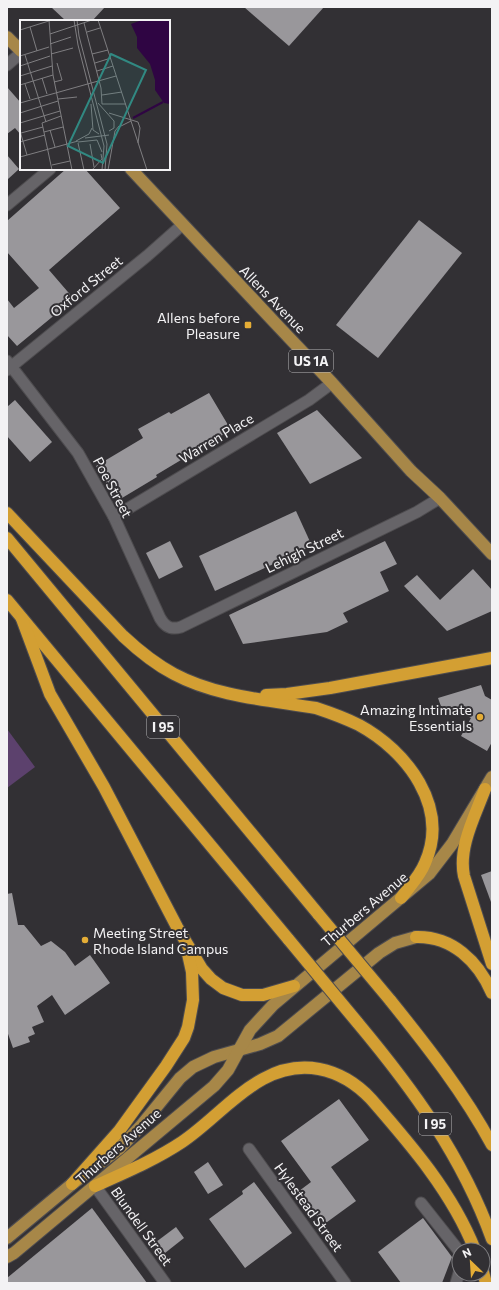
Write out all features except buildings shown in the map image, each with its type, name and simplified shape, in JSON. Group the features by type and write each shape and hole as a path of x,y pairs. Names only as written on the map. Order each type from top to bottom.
{"highway":[{"path":"7,514 114,626 141,652 175,675 202,686 231,694 316,708 335,714 373,734 403,760 424,790 430,809 433,831 426,863 422,872 401,898"},
{"name":"I 95","path":"7,538 423,1041 476,1117 492,1145"},
{"name":"I 95","path":"7,600 404,1080 439,1130 462,1170 492,1239"},
{"path":"22,619 50,694 104,787 177,927 202,969 216,984 229,991 242,995 256,996 271,994 294,986"},
{"path":"231,694 260,695 295,693 492,658"},
{"path":"485,789 465,846 462,863 464,876 492,964"},
{"path":"72,1184 119,1131 166,1066 184,1038 191,1014 194,986 190,960 177,927"},
{"path":"416,937 432,938 456,948 477,969 492,993"},
{"path":"95,1186 161,1154 182,1142 246,1090 269,1075 291,1068 315,1068 327,1070 345,1078 362,1089 442,1187 466,1227 472,1242"}],"main road":[{"path":"7,37 20,51"},
{"name":"Allens Avenue","path":"132,170 332,383 411,470 440,498 492,554"},
{"name":"Thurbers Avenue","path":"7,1257 14,1253 214,1086 228,1070 238,1049 250,1030 264,1014 294,986 429,874 437,865 455,838 492,777"},
{"name":"Thurbers Avenue","path":"7,1238 72,1184 119,1149 140,1127 186,1072 206,1060 238,1049 260,1044 278,1036 379,953 395,943 416,937"}],"street":[{"path":"7,65 20,53"},
{"path":"7,205 49,170"},
{"name":"Oxford Street","path":"9,366 147,256 182,224"},
{"name":"Poe Street","path":"9,366 78,453 114,517 163,623 169,628 173,629 181,627"},
{"name":"Warren Place","path":"114,517 309,400 332,383"},
{"name":"Lehigh Street","path":"181,627 417,512 440,498"},
{"name":"Hylestead Street","path":"249,1149 345,1283"},
{"name":"Blundell Street","path":"95,1186 166,1283"},
{"path":"421,1203 452,1242"}],"shaded area":[{"path":"7,729 35,767 7,788"}],"place":[{"name":"Allens before Pleasure","path":"248,325"},
{"name":"Amazing Intimate Essentials","path":"480,717"},
{"name":"Meeting Street Rhode Island Campus","path":"85,940"}]}
